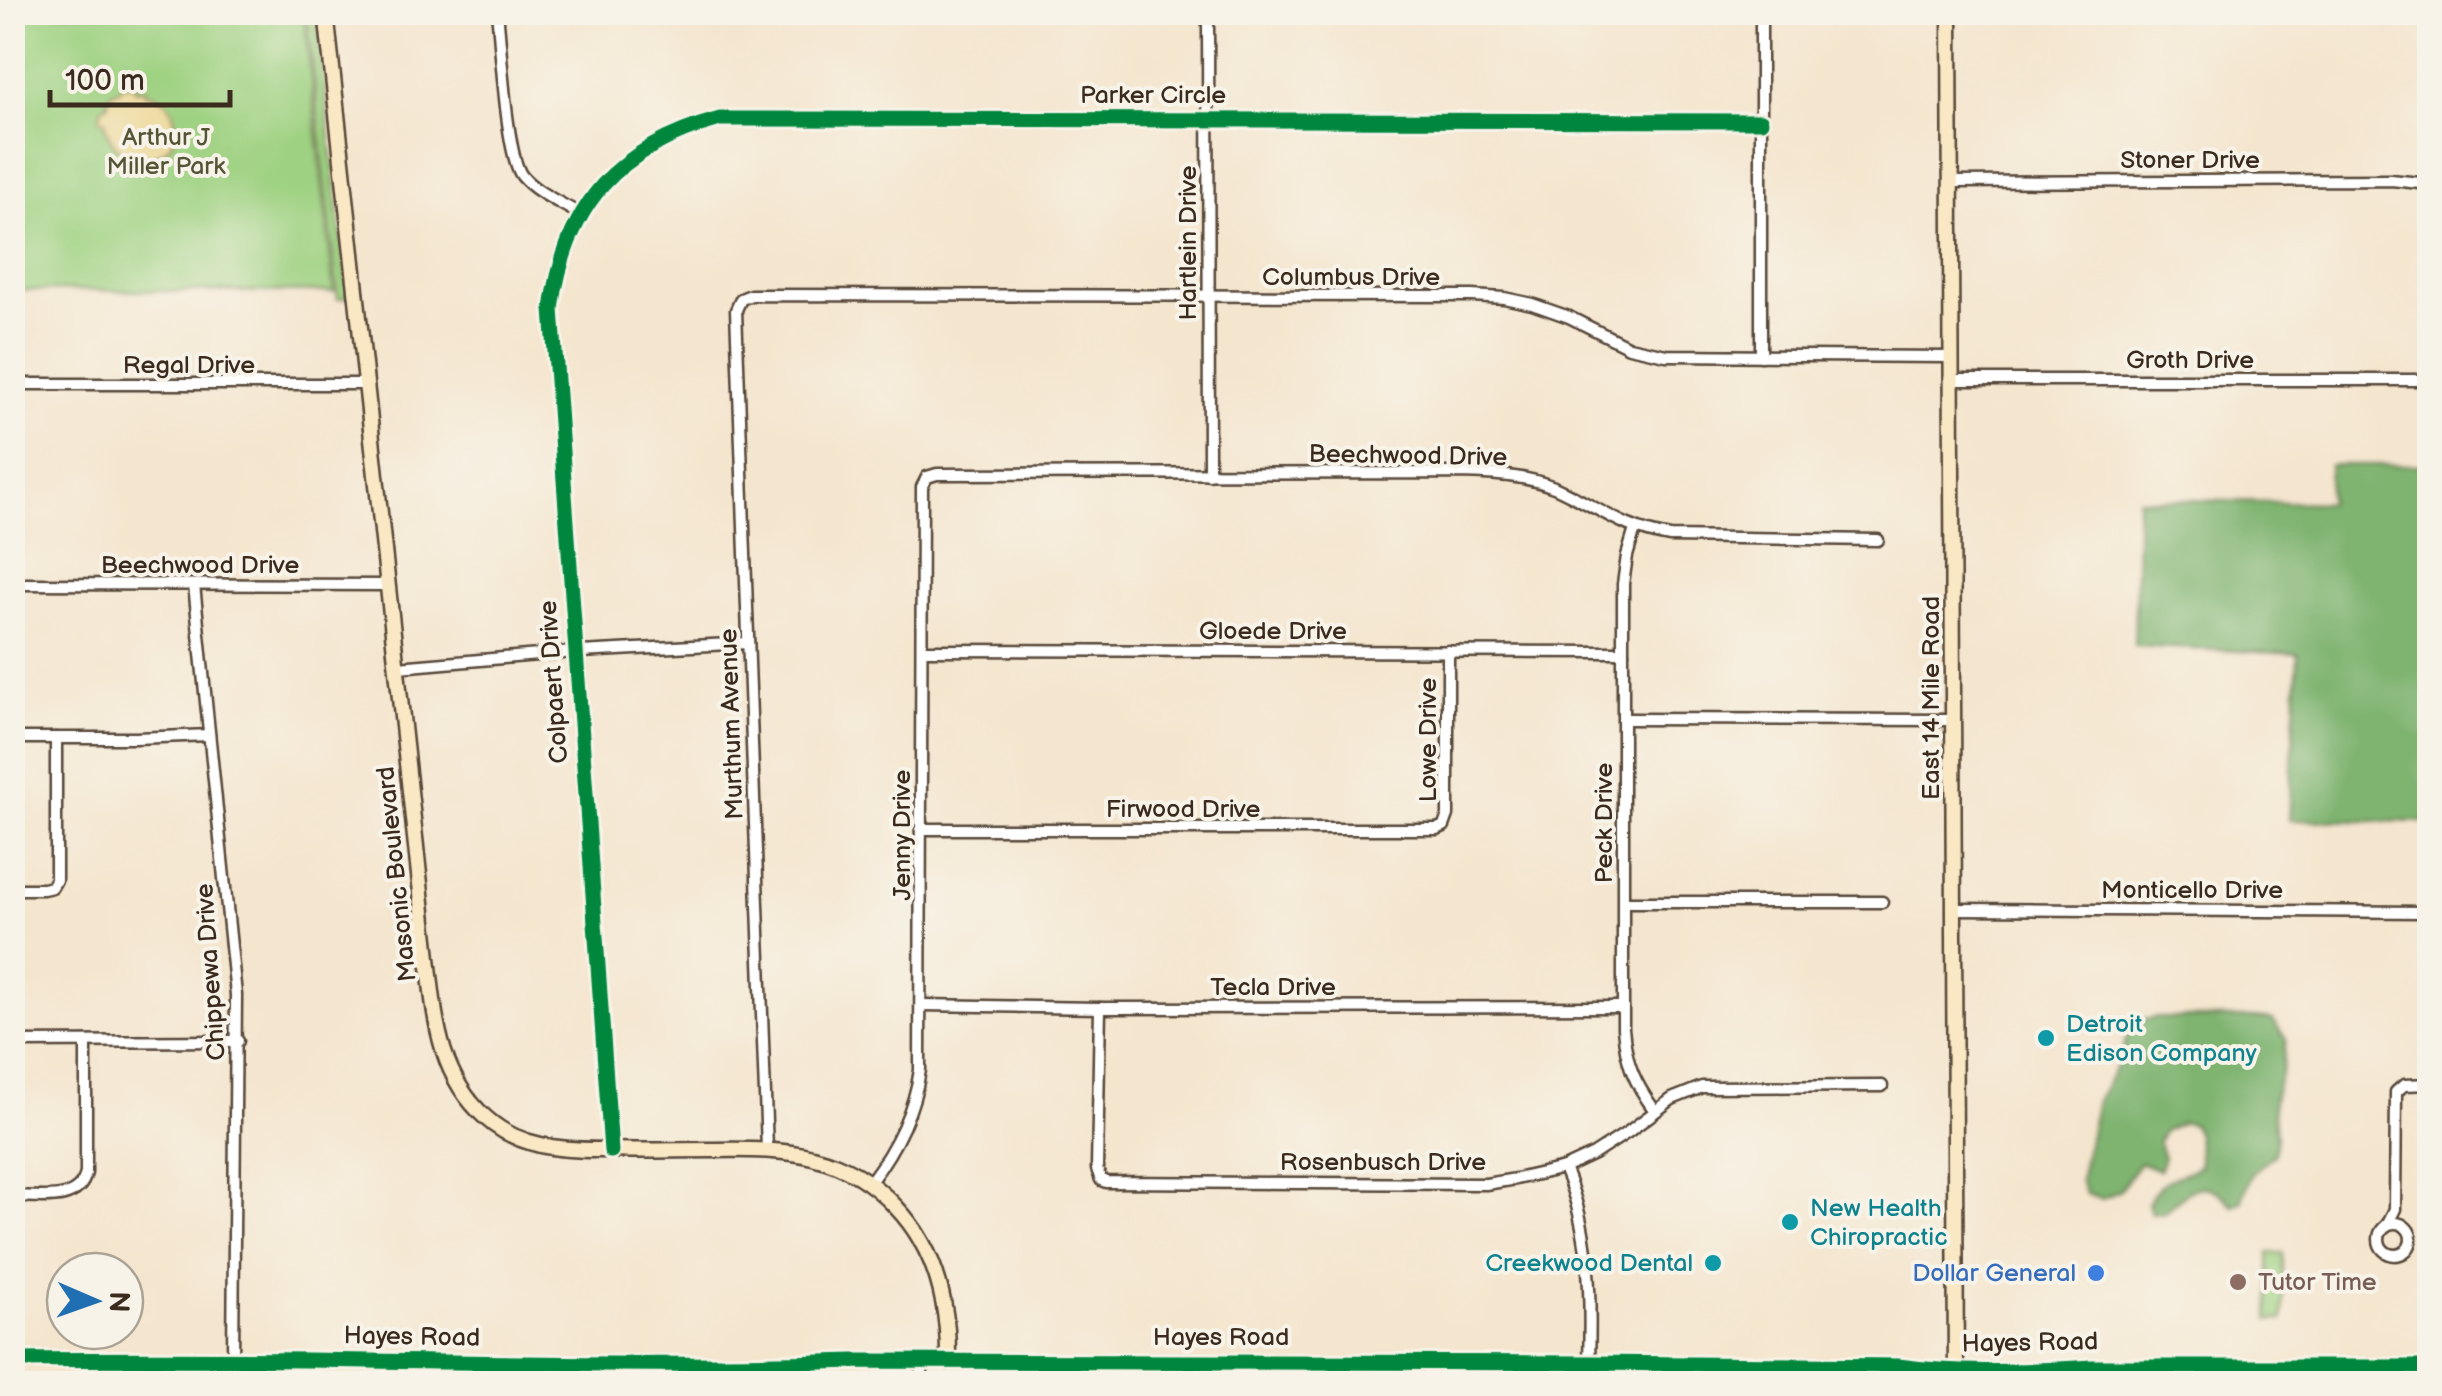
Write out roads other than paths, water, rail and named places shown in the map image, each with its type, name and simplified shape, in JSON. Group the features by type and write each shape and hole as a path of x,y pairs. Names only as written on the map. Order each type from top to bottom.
{"street":[{"name":"Masonic Boulevard","path":"326,12 434,1004 447,1066 476,1108 499,1128 548,1148 768,1149 828,1161 870,1182 916,1231 931,1260 946,1311 948,1362"},
{"path":"497,12 518,170 538,189 581,216"},
{"name":"Hartlein Drive","path":"1208,12 1208,474"},
{"path":"1761,12 1761,356"},
{"name":"East 14 Mile Road","path":"1950,12 1956,1376"},
{"name":"Parker Circle","path":"581,216 595,194 634,156 687,129 720,119 1761,121"},
{"name":"Stoner Drive","path":"1950,182 2391,180 2430,184"},
{"name":"Colpaert Drive","path":"581,216 560,264 552,309 611,1151"},
{"name":"Columbus Drive","path":"740,299 752,295 1504,298 1554,310 1612,340 1644,351 1684,356 1951,357"},
{"name":"Murthum Avenue","path":"740,299 736,310 768,1149"},
{"name":"Groth Drive","path":"1951,380 2430,380"},
{"name":"Regal Drive","path":"12,384 365,384"},
{"name":"Beechwood Drive","path":"926,477 1506,475 1552,486 1635,530 1670,537 1878,540"},
{"name":"Jenny Drive","path":"870,1182 890,1154 912,1106 920,1070 922,487 926,477"},
{"name":"Peck Drive","path":"1635,530 1626,556 1623,584 1623,1007 1630,1072 1655,1110"},
{"name":"Beechwood Drive","path":"12,584 388,586"},
{"name":"Chippewa Drive","path":"194,585 232,946 238,1041 233,1358"},
{"path":"398,667 748,643"},
{"name":"Gloede Drive","path":"922,650 1623,652"},
{"name":"Lowe Drive","path":"1444,826 1448,815 1448,651"},
{"path":"1624,720 1953,720"},
{"path":"12,738 209,735"},
{"path":"12,889 43,890 52,887 56,880 56,738"},
{"name":"Firwood Drive","path":"922,829 1431,830 1444,826"},
{"path":"1624,902 1882,902"},
{"name":"Monticello Drive","path":"1954,909 2430,912"},
{"name":"Tecla Drive","path":"922,1005 1623,1007"},
{"name":"Rosenbusch Drive","path":"1100,1008 1097,1169 1106,1182 1486,1184 1564,1168 1605,1146 1680,1094 1702,1087 1882,1086"},
{"path":"12,1042 238,1041"},
{"path":"12,1196 67,1196 83,1184 86,1042"},
{"path":"2395,1209 2410,1234 2410,1244 2404,1253 2394,1256 2385,1252 2380,1233 2395,1209 2396,1092 2404,1085 2430,1084"},
{"path":"1564,1168 1580,1212 1589,1267 1589,1363"},
{"path":"2388,1225 2404,1225"},
{"name":"Hayes Road","path":"12,1360 233,1358 756,1365 1589,1363 1898,1366 1956,1376 2094,1367 2430,1367"},
{"path":"922,1362 922,1384"},
{"path":"472,1363 472,1384"},
{"path":"1415,1364 1415,1384"},
{"path":"756,1365 756,1384"}],"place":[{"name":"Detroit Edison Company","path":"2046,1038"},
{"name":"New Health Chiropractic","path":"1790,1222"},
{"name":"Creekwood Dental","path":"1713,1263"},
{"name":"Dollar General","path":"2096,1273"},
{"name":"Tutor Time","path":"2238,1282"}],"park label":[{"name":"Arthur J Miller Park","path":"166,152"}]}
